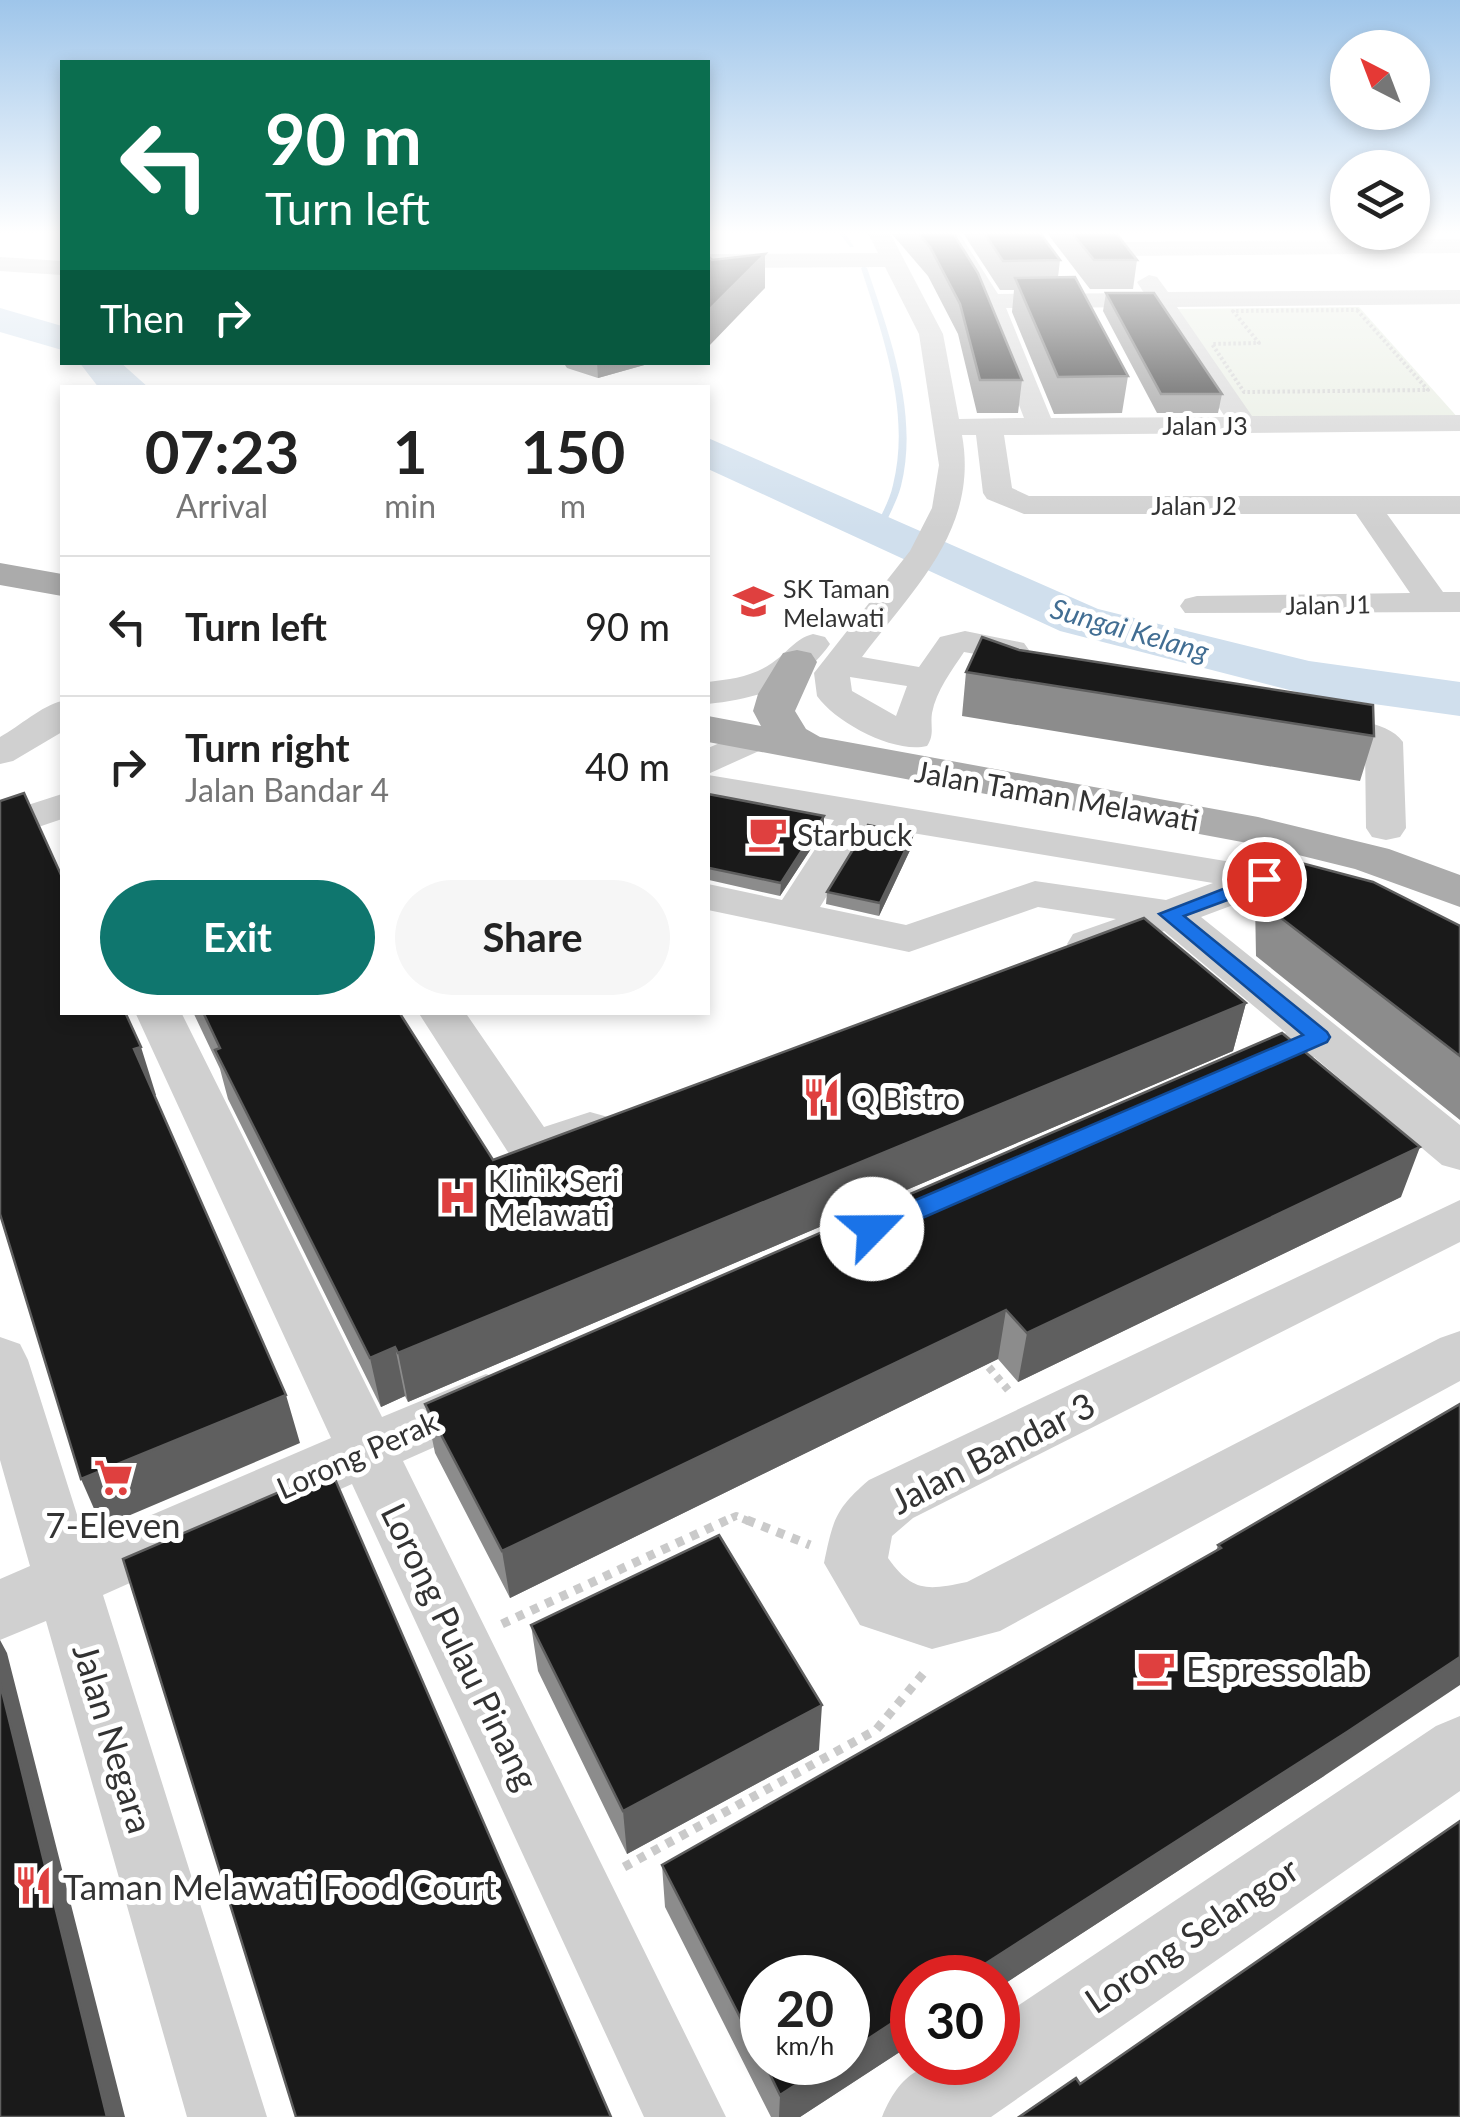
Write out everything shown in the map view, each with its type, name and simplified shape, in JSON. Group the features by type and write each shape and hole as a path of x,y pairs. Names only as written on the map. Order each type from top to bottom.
{"main road":[{"path":"0,574 60,584"},
{"path":"0,601 60,612"},
{"path":"766,724 778,694 817,663"},
{"name":"Jalan Taman Melawati","path":"710,697 812,750 1258,831 1372,859 1460,892"},
{"name":"Jalan Taman Melawati","path":"710,729 766,724 911,737 1319,808 1460,854"}],"street":[{"path":"900,332 903,341"},
{"path":"817,663 852,596 931,506 953,464 930,332"},
{"path":"1003,332 1041,427"},
{"path":"1184,332 1244,425"},
{"path":"911,376 924,443"},
{"path":"1130,396 1146,426"},
{"name":"Jalan J3","path":"949,428 1460,423"},
{"name":"Jalan J2","path":"989,427 998,493 1024,505 1460,505"},
{"path":"1364,505 1447,602"},
{"path":"710,696 764,684 817,663 889,602 925,553 931,506"},
{"name":"Jalan J1","path":"1196,606 1447,602"},
{"path":"817,663 832,673 835,696 860,714 911,737 914,711 928,679 952,644 965,640 1012,650 1004,672 1008,676 1051,686"},
{"path":"817,663 928,679"},
{"path":"0,753 48,726 60,714"},
{"path":"1269,720 1369,735 1384,742 1386,828"},
{"path":"710,762 766,724"},
{"path":"0,782 60,755"},
{"path":"710,786 1282,886 1170,914 1058,956"},
{"path":"0,828 60,807"},
{"path":"794,915 858,812"},
{"path":"710,897 909,939 1035,894 1170,914 1460,1152"},
{"name":"Lorong Pulau Pinang","path":"159,1015 686,2117"},
{"path":"443,1015 533,1150 627,1115"},
{"path":"1194,1090 1319,1037"},
{"name":"Jalan Bandar 3","path":"856,1564 864,1523 890,1499 1460,1219"},
{"path":"856,1564 883,1604 932,1620 977,1610 1460,1354"},
{"name":"Jalan Negara","path":"2,1375 227,2117"},
{"name":"Lorong Perak","path":"0,1610 524,1381"},
{"name":"Lorong Selangor","path":"922,2117 1460,1750"}],"path":[{"path":"1250,332 1259,343 1212,344 1244,392 1428,390"},
{"path":"1376,332 1428,390"},
{"path":"975,1350 1038,1426"},
{"path":"460,1644 736,1516 856,1564"},
{"path":"578,1891 876,1730 977,1610"}],"shaded area":[{"path":"1193,332 1381,332 1460,420 1253,423"}],"building":[{"path":"967,332 1002,332 1022,380 980,380"},
{"path":"1038,332 1104,332 1128,376 1058,377"},
{"path":"1127,332 1180,332 1222,394 1161,394"},
{"path":"982,637 1019,650 1373,705 1374,736 966,672"},
{"path":"24,793 60,873 60,1015 126,1015 141,1047 134,1049 286,1395 81,1479 0,1214 0,801"},
{"path":"710,794 824,816 781,883 710,868"},
{"path":"868,825 913,834 880,903 827,892"},
{"path":"1267,854 1373,882 1460,926 1460,1056 1268,908"},
{"path":"1144,918 1246,1003 398,1353 395,1347 370,1358 215,1050 220,1048 204,1015 401,1015 493,1160"},
{"path":"1282,1033 1420,1147 1027,1333 1006,1310 502,1551 425,1404"},
{"path":"1460,1404 1460,1657 999,1955 890,1955 890,2024 870,2038 870,1955 740,1955 740,2017 662,1865 1221,1548 1218,1545"},
{"path":"331,1470 611,2117 296,2117 123,1559"},
{"path":"719,1535 822,1705 623,1811 531,1625"},
{"name":"Taman Melawati Food Court","path":"0,1683 107,2117 0,2117"},
{"path":"1460,1821 1460,2117 1019,2117 1076,2078 1080,2084"},
{"path":"775,2085 795,2085 780,2095"}],"waterway":[{"name":"Sungai Kelang","path":"41,332 60,337"},
{"path":"879,529 897,486 902,461 900,405 884,332"},
{"name":"Sungai Kelang","path":"101,365 124,385"},
{"name":"Sungai Kelang","path":"710,453 1079,620 1309,678 1460,699"}],"place":[{"name":"SK Taman Melawati","path":"753,602"},
{"name":"Starbuck","path":"767,834"},
{"name":"Q Bistro","path":"821,1098"},
{"name":"Klinik Seri Melawati","path":"458,1197"},
{"name":"7-Eleven","path":"113,1477"},
{"name":"Espressolab","path":"1156,1668"},
{"name":"Taman Melawati Food Court","path":"33,1886"}],"route":[{"path":"872,1229 1319,1037 1170,914 1264,879"}]}
